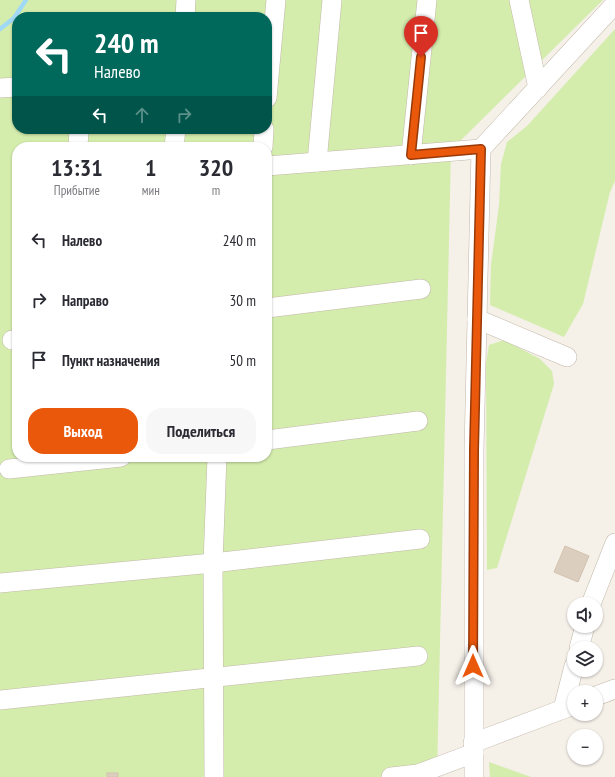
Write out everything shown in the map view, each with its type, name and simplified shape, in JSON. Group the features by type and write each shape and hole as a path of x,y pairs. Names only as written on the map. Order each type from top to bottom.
{"street":[{"path":"185,12 186,0"},
{"path":"272,44 276,0"},
{"path":"317,162 332,0"},
{"path":"411,155 427,0"},
{"path":"519,0 538,88"},
{"path":"474,777 474,450 481,149 615,4"},
{"path":"0,88 12,87"},
{"path":"272,166 481,149"},
{"path":"272,307 421,289"},
{"path":"477,319 567,356"},
{"path":"272,439 418,421"},
{"path":"9,469 74,462"},
{"path":"214,777 213,563 218,462"},
{"path":"0,583 213,563 420,539"},
{"path":"594,597 615,543"},
{"path":"0,700 418,656"},
{"path":"603,693 615,689"},
{"path":"391,777 418,774 473,748 567,707"}],"green space":[{"path":"0,0 603,0 451,150 437,777 0,777"},
{"path":"615,29 615,181 610,192 583,304 564,337 490,305 491,265 499,205 501,164 507,142 527,126"},
{"path":"504,340 540,359 552,371 554,384 497,568 487,570 486,363 489,345"},
{"path":"489,762 531,777 490,777"}],"building":[{"path":"565,546 589,556 578,582 554,572"},
{"path":"107,773 118,773 118,777 107,777"}],"waterway":[{"path":"18,12 26,0"},
{"path":"0,29 12,20"}],"route":[{"path":"421,57 411,155 481,149 474,450 473,666"}]}
